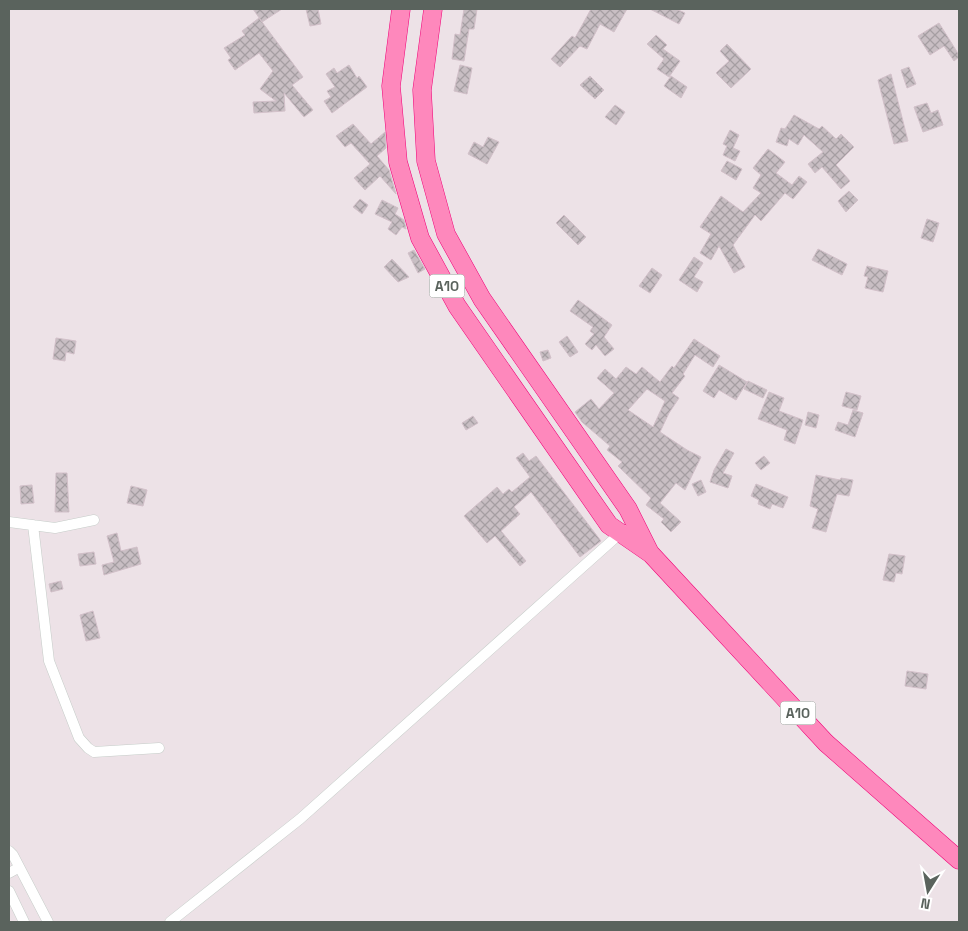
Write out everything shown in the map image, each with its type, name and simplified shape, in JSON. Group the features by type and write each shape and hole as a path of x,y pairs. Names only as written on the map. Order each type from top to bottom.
{"highway":[{"name":"A10","path":"400,9 391,86 398,162 420,238 457,306 609,524 651,554 826,743 959,860"},
{"name":"A10","path":"433,9 422,90 426,161 446,234 482,299 628,509 651,554"},
{"path":"391,86 422,90"}],"street":[{"path":"9,522 55,528 94,520"},
{"path":"170,922 300,819 634,521"},
{"path":"33,525 49,661 80,738 94,752 160,748"},
{"path":"9,851 13,855 18,868 48,922"},
{"path":"9,873 18,868"},
{"path":"9,891 24,922"}],"building":[{"path":"253,9 282,9 262,22"},
{"path":"306,9 318,9 321,24 310,26"},
{"path":"464,9 477,9 474,29 469,29 464,61 452,59 455,34 460,35"},
{"path":"591,9 627,9 614,32 600,24 587,49 580,46 560,67 551,59 572,36 575,38"},
{"path":"650,9 676,9 685,13 679,24"},
{"path":"259,18 303,77 292,85 313,110 304,117 284,93 285,111 254,113 253,102 276,101 260,89 273,71 259,53 235,70 228,60 231,58 224,48 245,35 242,31"},
{"path":"939,23 959,55 954,61 944,46 930,55 918,36"},
{"path":"656,35 667,45 663,49 680,61 669,77 657,69 664,59 647,44"},
{"path":"727,44 751,69 731,88 716,73 729,61 720,51"},
{"path":"349,65 357,78 359,76 367,87 332,113 324,101 331,97 327,91 335,87 326,74 334,68 337,73"},
{"path":"460,65 472,68 467,94 454,91"},
{"path":"909,67 916,84 907,88 901,70"},
{"path":"891,74 908,141 894,144 878,80"},
{"path":"590,76 604,90 595,99 580,85"},
{"path":"671,76 687,87 681,98 664,86"},
{"path":"927,103 931,113 938,110 943,125 923,132 914,107"},
{"path":"615,105 625,112 616,125 605,117"},
{"path":"794,115 819,129 822,126 836,139 841,134 854,147 836,165 850,181 841,189 822,167 815,173 808,164 823,152 804,135 798,145 789,139 787,146 776,142 781,128 785,129"},
{"path":"353,124 371,144 385,132 386,148 377,156 389,170 396,194 380,176 365,190 354,178 370,164 351,143 345,147 336,136"},
{"path":"730,130 739,135 733,148 740,151 735,161 723,155 727,146 723,144"},
{"path":"488,137 499,142 487,164 468,154 474,142 483,147"},
{"path":"768,149 785,162 776,173 792,185 799,176 807,182 793,199 785,193 761,221 755,215 733,245 745,267 734,273 719,246 711,260 700,253 711,234 700,227 721,196 743,212 761,193 753,188 761,175 753,168"},
{"path":"727,161 742,169 736,180 721,171"},
{"path":"849,191 858,200 846,212 838,201"},
{"path":"360,199 368,205 362,214 353,207"},
{"path":"382,200 398,208 395,214 404,220 406,229 402,227 396,235 388,229 392,222 375,214"},
{"path":"564,215 586,237 578,245 556,223"},
{"path":"927,219 939,223 933,242 921,238"},
{"path":"818,249 847,264 842,275 812,260"},
{"path":"414,250 425,269 418,273 408,253"},
{"path":"694,257 703,263 694,277 703,282 697,292 679,280"},
{"path":"392,259 409,277 398,282 384,267"},
{"path":"867,266 888,271 883,292 865,288 868,277 864,276"},
{"path":"652,268 662,275 650,293 639,286"},
{"path":"578,300 612,325 604,337 614,349 605,356 596,345 592,350 585,344 594,334 590,331 593,327 570,311"},
{"path":"567,336 578,352 570,357 559,342"},
{"path":"56,338 76,341 74,354 66,352 65,361 53,359"},
{"path":"694,339 720,356 713,367 695,355 683,374 685,376 672,393 679,398 660,432 701,457 685,490 676,483 660,503 681,522 671,532 661,522 664,519 646,505 651,498 618,466 622,462 607,450 610,446 582,422 575,412 591,399 599,409 614,393 597,378 605,369 616,379 626,367 636,374 642,367 660,382 672,366 674,368","holes":["647,389 665,401 653,427 628,410"]},
{"path":"548,350 551,358 543,361 540,352"},
{"path":"719,365 747,382 736,400 719,390 714,398 703,391"},
{"path":"748,381 767,390 763,398 744,389"},
{"path":"769,392 784,398 779,411 803,420 795,444 784,440 787,430 758,419"},
{"path":"846,392 861,396 857,410 842,406"},
{"path":"853,410 863,413 855,437 835,430 838,422 848,425"},
{"path":"808,412 819,415 816,428 805,425"},
{"path":"473,416 478,423 466,430 462,423"},
{"path":"726,449 734,453 723,473 732,476 728,488 710,482 714,470"},
{"path":"523,453 529,461 536,456 601,541 580,557 531,492 514,507 520,514 501,531 526,561 520,566 495,536 487,543 464,516 497,487 503,494 509,489 512,492 530,477 516,458"},
{"path":"764,456 770,463 761,470 755,463"},
{"path":"56,473 67,473 69,512 55,512"},
{"path":"816,475 840,480 841,478 853,480 849,496 837,494 826,532 812,528 818,509 810,506"},
{"path":"701,480 706,492 698,496 692,484"},
{"path":"756,484 788,497 783,508 772,504 770,509 758,504 759,500 751,496"},
{"path":"32,485 34,503 21,504 20,486"},
{"path":"131,486 147,490 143,506 127,503"},
{"path":"117,533 121,551 137,547 141,564 104,575 102,565 114,562 107,536"},
{"path":"94,552 96,564 80,566 78,554"},
{"path":"889,554 905,556 902,574 896,573 894,582 883,580"},
{"path":"61,581 63,589 51,592 49,584"},
{"path":"93,611 100,638 86,641 80,615"},
{"path":"907,671 928,674 926,689 905,686"}]}
